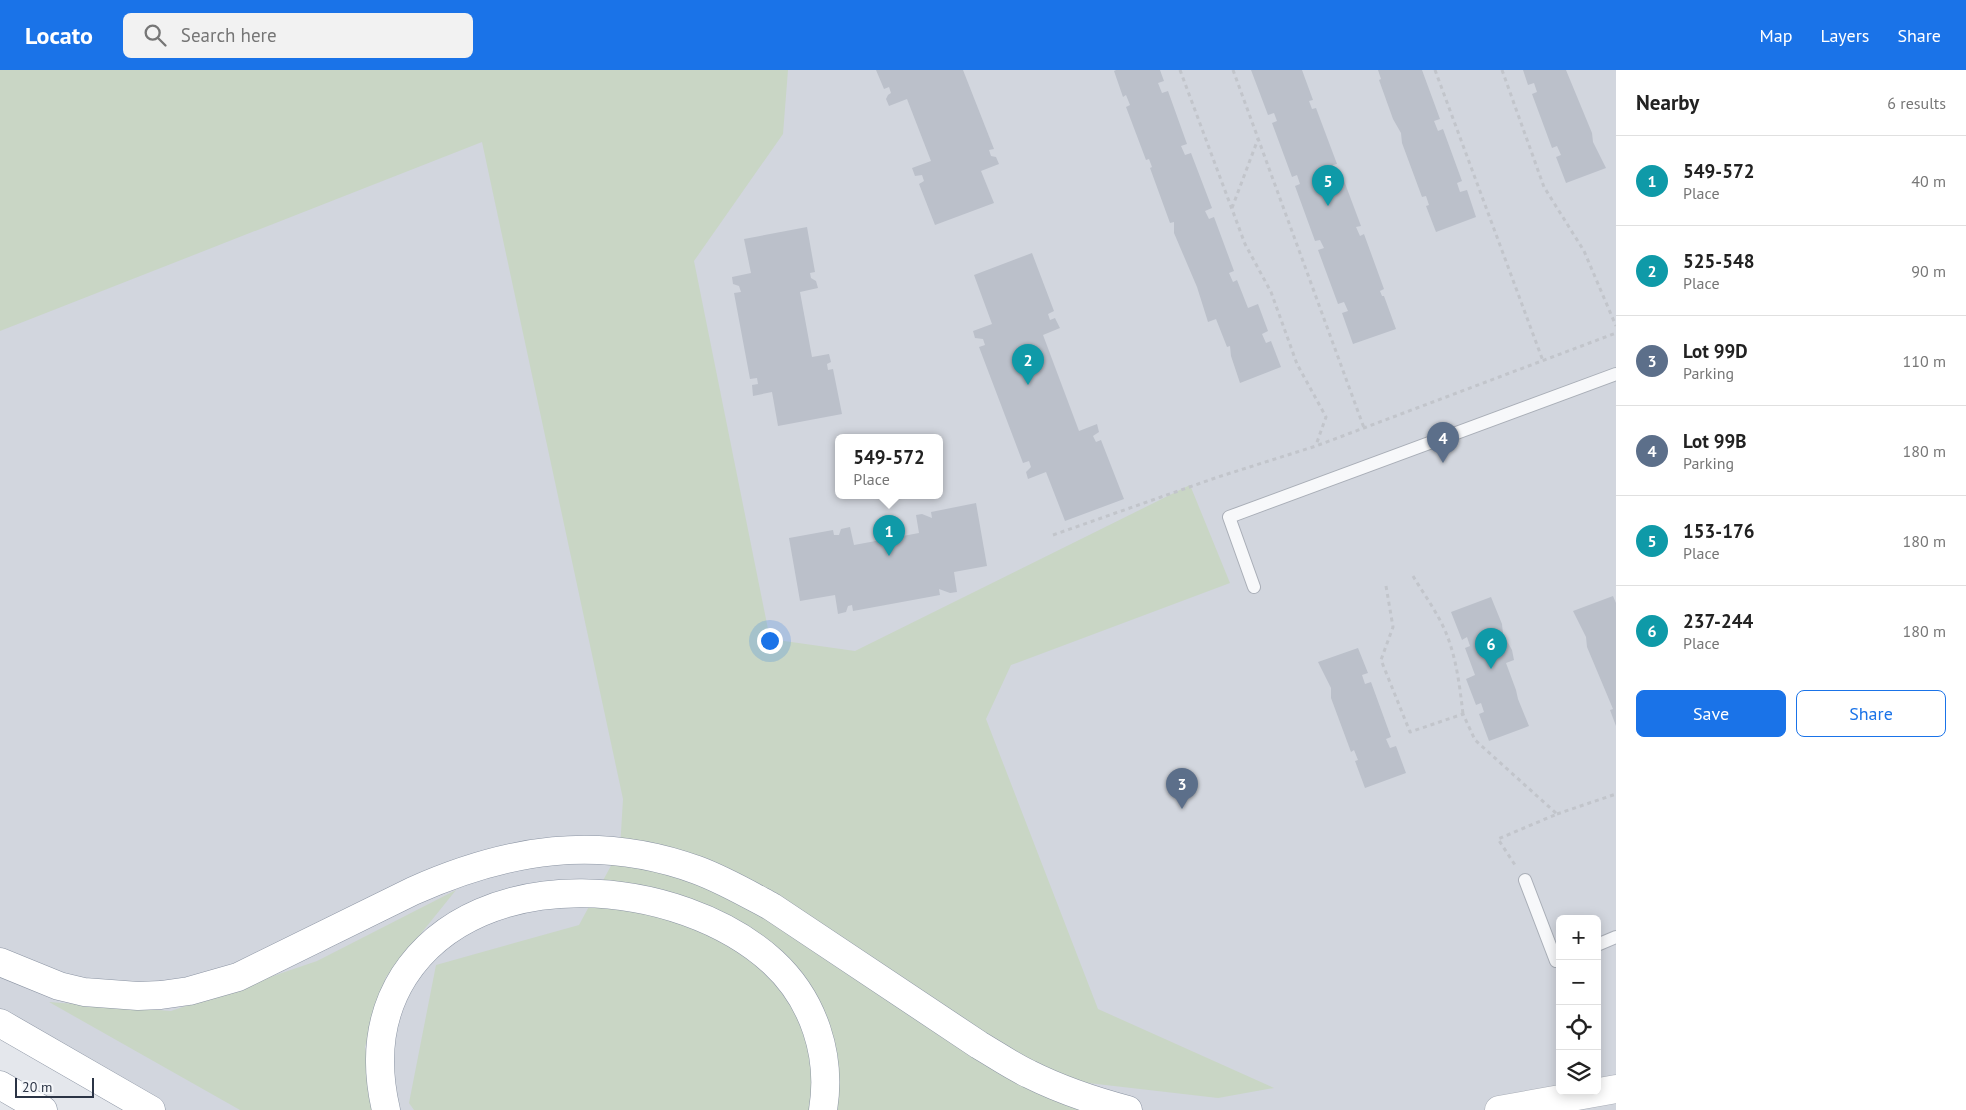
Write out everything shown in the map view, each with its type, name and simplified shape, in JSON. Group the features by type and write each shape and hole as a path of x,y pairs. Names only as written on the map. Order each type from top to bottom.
{"main road":[{"path":"0,962 59,986 84,992 138,996 189,991 238,977 413,891 440,879 487,863 540,852 576,850 620,853 648,857 697,870 747,893 772,907 979,1045 1029,1074 1080,1096 1128,1110"},
{"path":"386,1110 380,1070 383,1025 389,1003 400,983 412,964 427,948 443,933 460,922 496,905 538,896 591,894 643,901 690,914 736,936 774,963 801,996 818,1034 826,1074 826,1094 823,1110"},
{"path":"0,1023 151,1110"},
{"path":"0,1085 43,1110"},
{"path":"1500,1110 1616,1089"}],"lane":[{"path":"1254,588 1229,517 1616,374"},
{"path":"1525,880 1556,960"},
{"path":"1601,944 1616,938"}],"path":[{"path":"1180,70 1245,244 1271,292 1297,364 1326,417 1316,446"},
{"path":"1233,70 1364,428"},
{"path":"1435,70 1543,361"},
{"path":"1502,70 1544,187 1584,251 1616,326"},
{"path":"1232,209 1258,139"},
{"path":"1053,535 1218,477 1316,446 1616,333"},
{"path":"1413,576 1448,638 1463,714 1475,740 1557,814"},
{"path":"1386,586 1393,627 1381,660 1410,732 1463,714"},
{"path":"1525,880 1498,839 1557,814 1616,794"}],"shaded area":[{"path":"0,70 1616,70 1616,1110 151,1110 0,1023"}],"green space":[{"path":"0,70 788,70 783,134 694,261 770,639 855,651 1190,485 1230,583 1011,665 986,719 1098,1009 1274,1088 1218,1098 1088,1083 1082,1110 414,1110 409,1103 436,965 579,925 620,849 623,799 482,142 0,331"},
{"path":"456,890 386,977 365,1047 379,1110 240,1110 49,1002 171,1011 317,961"}],"building":[{"path":"876,70 963,70 994,149 989,150 991,156 996,157 999,164 981,171 994,203 935,225 919,184 924,181 922,175 915,176 912,168 931,161 907,99 889,106 886,99 891,93 889,87 884,89"},
{"path":"1160,70 1164,81 1158,83 1162,93 1168,91 1187,144 1181,146 1185,155 1191,153 1212,208 1205,211 1209,219 1214,217 1234,271 1229,273 1233,282 1237,280 1248,308 1258,304 1268,331 1262,334 1266,343 1271,341 1281,367 1240,383 1231,356 1230,346 1227,347 1216,319 1208,322 1197,287 1174,233 1174,222 1170,223 1150,168 1152,167 1149,159 1146,160 1126,107 1130,105 1126,95 1123,97 1114,71"},
{"path":"1251,70 1302,70 1313,100 1309,101 1312,109 1316,108 1337,164 1333,165 1336,172 1340,170 1361,226 1356,227 1360,236 1364,234 1384,289 1380,291 1382,296 1384,296 1396,329 1353,344 1342,313 1348,311 1344,302 1338,304 1318,250 1324,248 1320,240 1315,241 1295,186 1300,184 1297,175 1292,177 1272,123 1277,121 1274,113 1268,115"},
{"path":"1378,70 1422,70 1440,119 1434,121 1438,131 1443,129 1462,181 1457,183 1460,192 1467,190 1476,217 1436,232 1426,206 1429,205 1426,196 1422,197 1402,143 1401,133 1393,119 1379,80 1381,79"},
{"path":"1523,70 1566,70 1592,133 1593,142 1606,168 1566,183 1556,157 1561,155 1557,146 1552,148 1532,94 1537,92 1534,83 1528,85"},
{"path":"807,227 815,272 810,273 811,278 816,281 818,288 800,292 812,357 829,354 831,362 827,364 828,370 833,369 842,414 778,426 772,392 753,396 752,385 758,384 757,378 750,379 734,293 741,292 739,286 733,284 732,277 751,273 744,239"},
{"path":"1032,253 1054,311 1048,314 1050,320 1055,318 1060,328 1043,335 1079,431 1097,424 1099,432 1093,436 1096,442 1101,440 1124,499 1065,521 1046,472 1028,479 1026,472 1031,467 1029,461 1023,463 979,347 985,345 983,339 975,338 973,331 992,324 974,275"},
{"path":"976,503 987,566 954,572 957,592 950,593 939,589 940,595 853,611 852,605 848,606 846,612 838,614 835,595 800,601 789,538 833,530 834,535 839,535 841,529 850,527 854,545 919,533 916,515 922,514 932,518 931,512"},
{"path":"1613,596 1616,603 1616,726 1610,710 1613,709 1587,647 1586,637 1573,611"},
{"path":"1491,597 1502,624 1503,634 1512,650 1514,660 1506,663 1529,726 1489,741 1479,714 1484,712 1481,703 1476,705 1466,679 1475,675 1465,648 1470,646 1467,637 1462,640 1451,612"},
{"path":"1358,648 1368,673 1362,675 1365,684 1371,682 1391,737 1386,739 1390,748 1396,746 1406,773 1365,788 1355,761 1358,760 1354,750 1351,752 1331,698 1331,688 1318,662"}],"place":[{"name":"153-176","path":"1328,206"},
{"name":"525-548","path":"1028,385"},
{"name":"Lot 99B","path":"1443,463"},
{"name":"549-572","path":"889,556"},
{"name":"237-244","path":"1491,669"},
{"name":"Lot 99D","path":"1182,809"}]}
